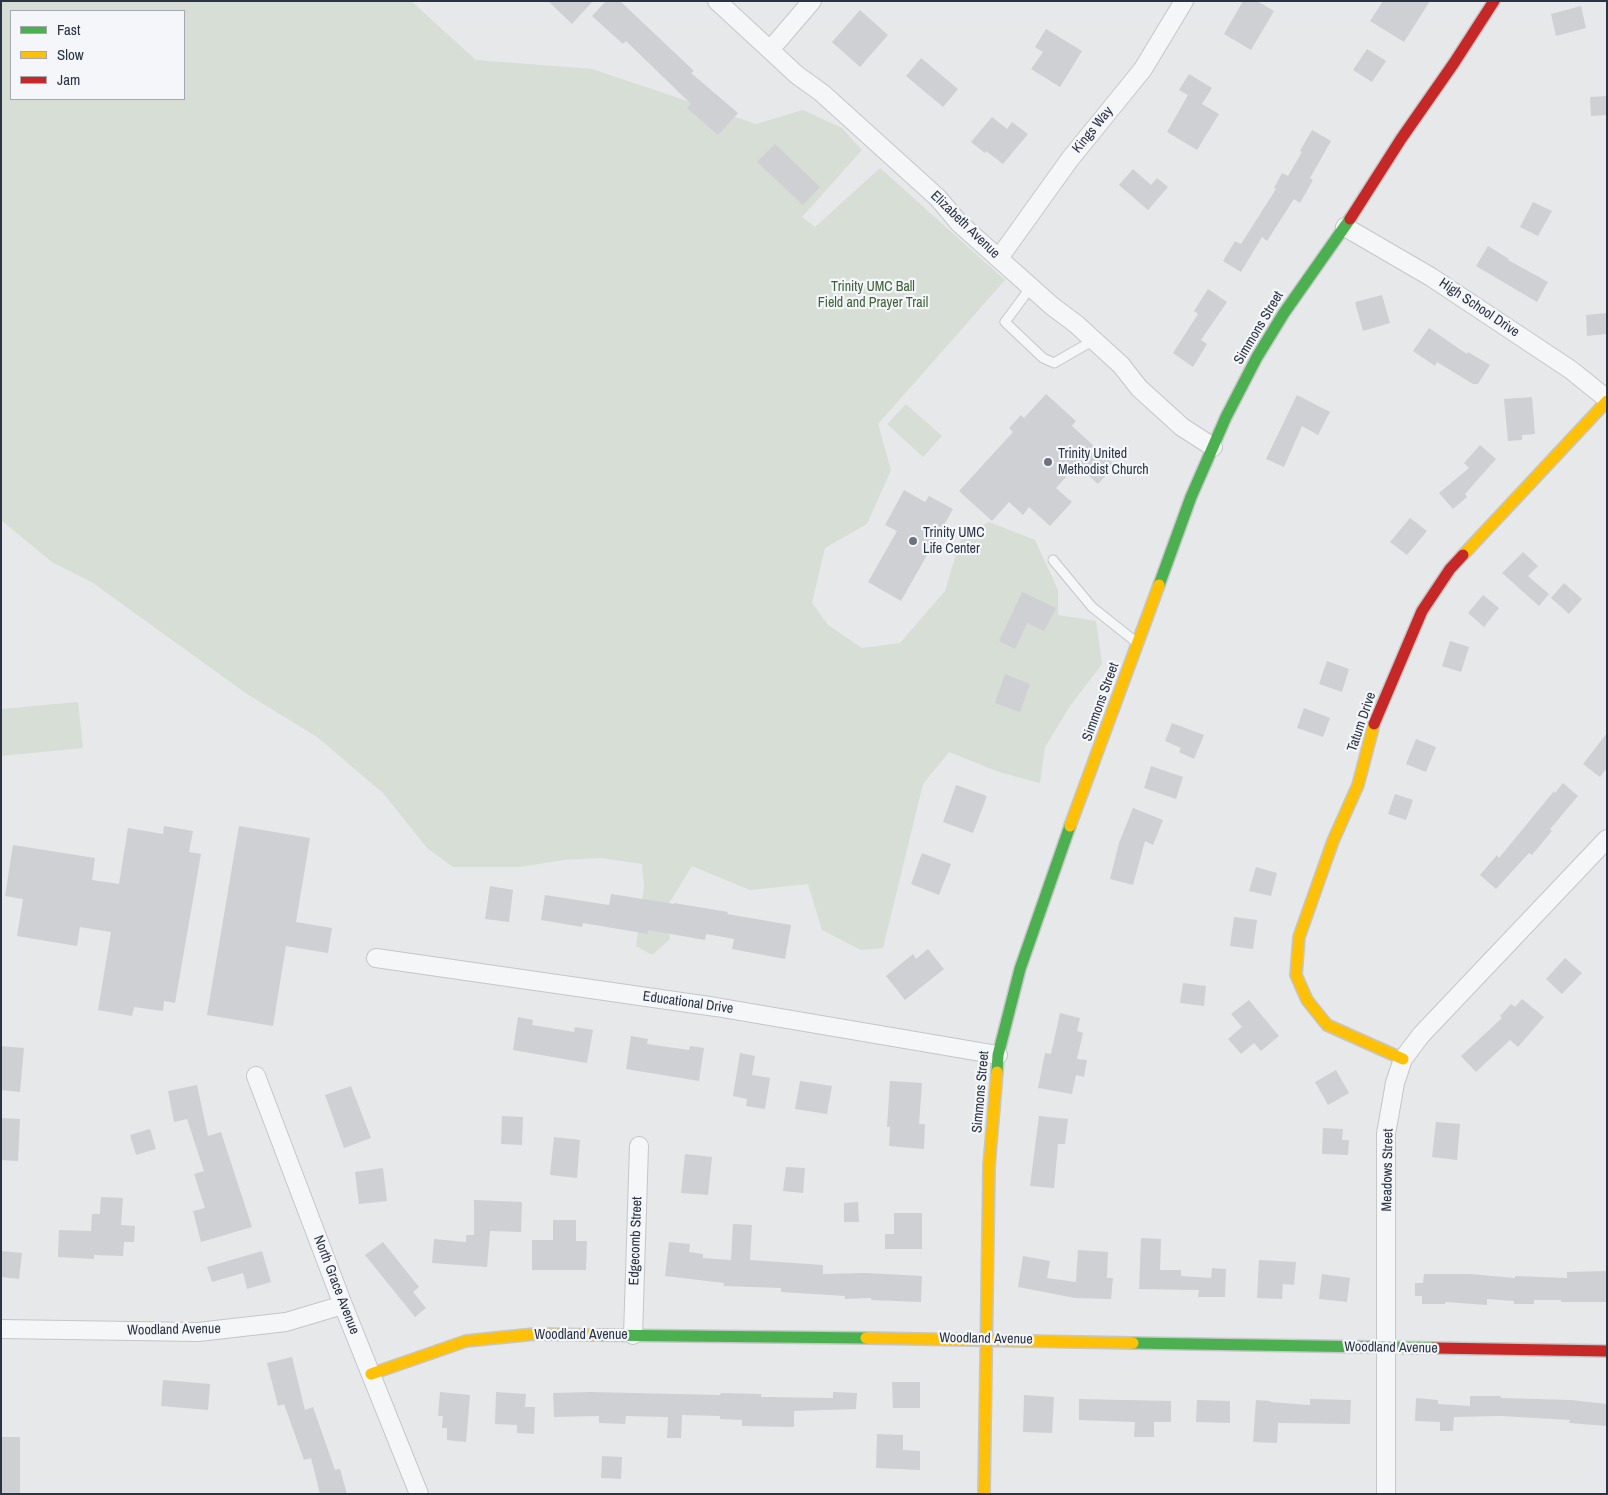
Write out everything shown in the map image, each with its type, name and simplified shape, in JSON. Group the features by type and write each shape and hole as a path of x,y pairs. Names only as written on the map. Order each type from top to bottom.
{"street":[{"name":"Elizabeth Avenue","path":"717,1 797,75 822,93 938,198 960,223 1031,287 1094,340 1121,366 1139,388 1182,427 1212,447"},
{"path":"770,50 812,1"},
{"name":"Kings Way","path":"999,258 1070,159 1143,69 1184,1"},
{"name":"Simmons Street","path":"984,1494 989,1166 998,1055 1020,968 1191,497 1212,447 1257,356 1284,313 1345,227 1401,139 1494,1"},
{"name":"High School Drive","path":"1345,227 1438,281 1571,370 1607,400"},
{"name":"Tatum Drive","path":"1403,1058 1327,1025 1307,1000 1296,975 1300,937 1333,842 1358,785 1374,723 1422,611 1450,569 1607,400"},
{"name":"Meadows Street","path":"1386,1494 1386,1134 1395,1083 1403,1058 1421,1035 1607,838"},
{"name":"Educational Drive","path":"376,958 716,1006 998,1055"},
{"name":"North Grace Avenue","path":"256,1076 343,1305 419,1494"},
{"name":"Edgecomb Street","path":"633,1335 639,1146"},
{"name":"Woodland Avenue","path":"1,1329 198,1332 286,1322 343,1305"},
{"name":"Woodland Avenue","path":"371,1374 466,1340 535,1334 985,1339 1213,1345 1607,1351"}],"lane":[{"path":"1031,287 1005,322 1043,358 1054,364 1094,340"},
{"path":"1053,560 1092,607 1138,643"}],"green space":[{"name":"Trinity UMC Ball Field and Prayer Trail","path":"1,1 411,1 476,60 592,69 756,124 803,110 842,128 862,150 802,217 815,227 880,168 1005,280 878,424 891,470 867,524 825,548 812,603 828,625 862,648 900,643 945,591 962,535 989,522 1035,540 1058,590 1058,615 1096,621 1102,664 1070,706 1045,747 1040,783 999,772 949,752 923,784 883,948 861,950 822,930 808,884 750,890 692,866 668,905 670,939 652,955 636,946 644,887 642,864 601,858 563,860 520,867 453,867 427,848 383,793 317,737 247,694 93,583 52,562 1,520"},
{"path":"906,404 942,436 923,457 887,424"},
{"path":"78,702 83,748 1,756 1,709"}],"building":[{"path":"548,1 593,1 572,24"},
{"path":"606,1 620,1 694,71 691,73 738,113 718,135 687,108 691,104 626,41 623,44 592,16"},
{"path":"1243,1 1257,1 1274,11 1251,50 1224,34"},
{"path":"1383,1 1430,1 1404,42 1370,21"},
{"path":"1581,6 1586,28 1556,36 1551,14"},
{"path":"860,10 888,35 860,67 832,42"},
{"path":"1046,29 1082,51 1060,87 1031,69 1043,52 1035,47"},
{"path":"1367,49 1386,61 1372,82 1353,70"},
{"path":"921,58 958,89 943,107 906,76"},
{"path":"1189,74 1212,88 1202,104 1219,114 1197,150 1167,132 1188,95 1179,90"},
{"path":"1606,96 1607,115 1591,116 1590,97"},
{"path":"992,117 1007,129 1012,122 1028,134 1003,164 971,142"},
{"path":"1312,130 1331,141 1310,178 1313,180 1300,203 1294,199 1267,241 1262,237 1241,272 1223,261 1235,241 1241,244 1276,189 1274,188 1282,173 1288,176"},
{"path":"775,144 820,187 803,205 757,162"},
{"path":"1133,169 1151,185 1157,178 1168,187 1148,210 1119,185"},
{"path":"1533,202 1552,211 1538,236 1520,227"},
{"path":"1488,246 1508,260 1548,282 1537,302 1476,266"},
{"path":"1208,289 1227,302 1201,340 1207,344 1193,367 1173,353 1198,314 1194,311"},
{"path":"1382,295 1390,323 1363,331 1355,302"},
{"path":"1607,313 1607,334 1587,336 1586,315"},
{"path":"1429,328 1467,354 1468,352 1490,365 1478,384 1473,384 1437,362 1435,366 1413,351"},
{"name":"Trinity United Methodist Church","path":"1046,394 1076,421 1072,426 1115,465 1098,484 1077,465 1056,488 1072,502 1050,526 1029,507 1023,515 1009,502 992,521 959,491 1013,432 1009,428 1021,415 1024,418"},
{"path":"1297,395 1330,412 1318,435 1302,426 1284,467 1266,459"},
{"path":"1532,397 1535,434 1522,435 1522,440 1508,441 1504,399"},
{"path":"1480,445 1496,459 1465,494 1467,497 1453,509 1439,493 1469,468 1464,463"},
{"name":"Trinity UMC Life Center","path":"904,490 925,502 929,496 953,509 901,601 868,582 897,531 885,525"},
{"path":"1410,518 1427,531 1407,555 1390,542"},
{"path":"1523,552 1538,566 1528,576 1549,594 1539,606 1502,573"},
{"path":"1564,583 1582,599 1569,614 1551,598"},
{"path":"1022,592 1056,608 1044,631 1027,623 1015,649 999,641"},
{"path":"1483,595 1499,608 1484,627 1468,613"},
{"path":"1450,641 1469,647 1461,672 1442,666"},
{"path":"1327,661 1349,669 1342,692 1319,684"},
{"path":"1005,674 1030,684 1020,712 995,703"},
{"path":"1304,708 1330,718 1323,737 1297,728"},
{"path":"1172,723 1204,735 1194,759 1179,752 1181,748 1165,741"},
{"path":"1607,733 1607,768 1600,777 1583,764"},
{"path":"1416,739 1436,747 1426,772 1406,764"},
{"path":"1151,766 1183,777 1176,799 1144,788"},
{"path":"1563,783 1578,796 1550,829 1552,831 1532,855 1529,853 1496,889 1480,875 1497,855 1499,858 1554,791 1555,793"},
{"path":"956,785 987,796 973,833 943,822"},
{"path":"1395,794 1413,800 1406,820 1388,814"},
{"path":"1133,808 1163,820 1153,845 1145,841 1133,885 1110,879 1119,843"},
{"path":"164,826 193,831 189,852 201,854 175,1003 164,1001 163,1011 134,1007 132,1016 98,1010 111,932 80,927 77,946 17,936 23,899 5,896 13,845 95,858 92,880 119,884 128,828 163,834"},
{"path":"239,826 310,838 296,922 332,928 328,953 286,946 273,1026 207,1015"},
{"path":"922,853 951,864 939,895 911,884"},
{"path":"1256,867 1277,873 1271,896 1249,891"},
{"path":"490,886 513,890 509,922 485,919"},
{"path":"611,894 728,912 727,914 791,925 785,959 732,949 734,939 706,934 705,940 648,930 648,934 583,923 582,927 541,920 545,895 609,905"},
{"path":"1234,917 1257,920 1253,949 1230,946"},
{"path":"928,949 944,969 905,1000 886,976 913,954 916,959"},
{"path":"1565,958 1582,973 1562,994 1546,979"},
{"path":"1183,983 1206,986 1204,1006 1180,1003"},
{"path":"1522,999 1544,1017 1518,1047 1510,1040 1476,1072 1461,1056 1502,1018 1500,1016 1511,1004 1515,1007"},
{"path":"1249,1000 1279,1036 1261,1051 1254,1043 1241,1054 1228,1039 1242,1027 1231,1014"},
{"path":"1060,1013 1080,1018 1077,1031 1083,1033 1077,1059 1087,1060 1084,1077 1076,1075 1072,1094 1038,1088 1045,1053 1051,1054"},
{"path":"518,1017 533,1020 532,1025 574,1032 575,1027 593,1030 587,1063 513,1050"},
{"path":"631,1036 648,1039 647,1044 689,1050 690,1046 704,1048 699,1081 626,1069"},
{"path":"1,1046 24,1048 20,1092 1,1090"},
{"path":"740,1053 755,1056 752,1075 770,1078 765,1109 746,1106 747,1099 733,1096"},
{"path":"1336,1070 1349,1093 1328,1105 1315,1082"},
{"path":"800,1081 832,1086 827,1114 795,1109"},
{"path":"890,1081 922,1083 919,1124 925,1124 924,1149 889,1146 890,1127 887,1127"},
{"path":"197,1085 208,1136 221,1132 252,1227 201,1242 193,1211 205,1208 194,1174 204,1171 187,1119 174,1122 168,1091"},
{"path":"351,1086 371,1138 344,1148 325,1095"},
{"path":"502,1116 523,1117 522,1145 501,1144"},
{"path":"1039,1116 1068,1119 1065,1144 1058,1144 1054,1188 1030,1186"},
{"path":"1,1118 20,1119 18,1161 1,1160"},
{"path":"1436,1122 1460,1124 1457,1160 1432,1157"},
{"path":"1323,1128 1343,1129 1342,1140 1349,1140 1348,1155 1322,1154"},
{"path":"150,1129 156,1149 136,1155 130,1135"},
{"path":"554,1137 580,1140 577,1178 550,1175"},
{"path":"685,1154 712,1157 708,1195 681,1193"},
{"path":"786,1167 805,1168 803,1193 783,1191"},
{"path":"383,1168 387,1201 359,1204 355,1172"},
{"path":"101,1197 123,1198 121,1225 135,1226 134,1242 124,1242 123,1256 94,1255 94,1259 58,1257 59,1230 91,1231 92,1214 100,1214"},
{"path":"474,1200 522,1202 521,1232 490,1231 487,1267 432,1263 434,1239 466,1242 466,1235 474,1235"},
{"path":"858,1202 859,1222 844,1222 844,1203"},
{"path":"894,1213 922,1213 922,1249 885,1249 885,1234 894,1234"},
{"path":"553,1220 576,1220 576,1241 587,1241 586,1270 532,1270 532,1240 553,1240"},
{"path":"733,1224 752,1225 750,1260 823,1265 823,1274 865,1273 922,1276 921,1302 871,1300 871,1298 845,1299 845,1296 781,1292 781,1288 724,1286 724,1283 665,1276 669,1242 690,1244 689,1252 703,1254 703,1258 731,1260"},
{"path":"1141,1238 1161,1239 1160,1270 1181,1270 1181,1276 1211,1278 1212,1268 1226,1269 1225,1297 1198,1297 1199,1290 1139,1289"},
{"path":"383,1242 419,1287 413,1292 426,1308 415,1317 365,1255"},
{"path":"1078,1250 1108,1252 1107,1278 1113,1278 1111,1299 1075,1298 1018,1287 1023,1256 1050,1261 1047,1278 1076,1282"},
{"path":"1,1251 22,1253 19,1279 1,1277"},
{"path":"262,1251 271,1282 247,1289 243,1273 212,1282 207,1267"},
{"path":"1259,1260 1296,1262 1294,1285 1283,1284 1282,1299 1257,1298"},
{"path":"1607,1271 1607,1302 1534,1300 1534,1304 1514,1304 1514,1301 1487,1299 1487,1305 1445,1302 1445,1304 1422,1304 1422,1296 1415,1296 1415,1283 1423,1283 1424,1274 1567,1278 1567,1272"},
{"path":"1322,1274 1350,1278 1347,1302 1319,1299"},
{"path":"292,1357 305,1410 313,1407 335,1470 340,1469 347,1494 320,1494 311,1458 304,1460 284,1404 278,1406 267,1363"},
{"path":"163,1380 210,1384 208,1410 161,1406"},
{"path":"892,1382 920,1382 920,1408 893,1408"},
{"path":"440,1392 470,1395 466,1442 447,1440 447,1428 442,1428 443,1416 438,1416"},
{"path":"496,1392 526,1394 525,1407 535,1407 534,1434 517,1433 517,1425 495,1424"},
{"path":"833,1392 857,1393 856,1409 794,1411 794,1427 742,1426 742,1420 720,1419 720,1416 682,1415 681,1438 667,1438 668,1417 626,1416 625,1424 599,1423 599,1416 554,1417 553,1393 720,1395 721,1393 761,1394 761,1397 833,1398"},
{"path":"1024,1395 1054,1397 1052,1433 1023,1432"},
{"path":"1470,1396 1571,1400 1607,1404 1607,1426 1569,1423 1570,1420 1501,1416 1454,1417 1453,1431 1440,1431 1440,1422 1415,1421 1416,1398 1438,1400 1438,1404 1470,1406"},
{"path":"1079,1399 1171,1401 1171,1422 1154,1422 1154,1437 1134,1437 1135,1422 1079,1420"},
{"path":"1310,1399 1351,1400 1350,1424 1278,1423 1277,1443 1253,1442 1256,1400 1310,1405"},
{"path":"1197,1400 1230,1401 1230,1423 1196,1422"},
{"path":"877,1434 903,1435 903,1450 920,1451 920,1470 876,1468"},
{"path":"1,1437 20,1437 20,1494 1,1494"},
{"path":"602,1456 622,1457 621,1479 601,1478"}],"traffic: fast":[{"path":"1159,585 1191,497 1226,417 1257,357 1284,313 1350,219"},
{"path":"997,1072 998,1055 1020,969 1070,826"},
{"path":"595,1335 866,1338"},
{"path":"1133,1343 1434,1348"}],"traffic: slow":[{"path":"1463,555 1607,401"},
{"path":"1070,826 1159,585"},
{"path":"1374,724 1358,785 1333,841 1299,937 1296,975 1307,1000 1327,1025 1403,1059"},
{"path":"984,1494 989,1166 997,1072"},
{"path":"371,1374 466,1341 535,1334 595,1335"},
{"path":"866,1338 1133,1343"}],"traffic: jam":[{"path":"1350,219 1401,139 1494,1"},
{"path":"1374,724 1422,611 1450,569 1463,555"},
{"path":"1434,1348 1607,1351"}],"place":[{"name":"Trinity United Methodist Church","path":"1048,462"},
{"name":"Trinity UMC Life Center","path":"913,541"}]}
